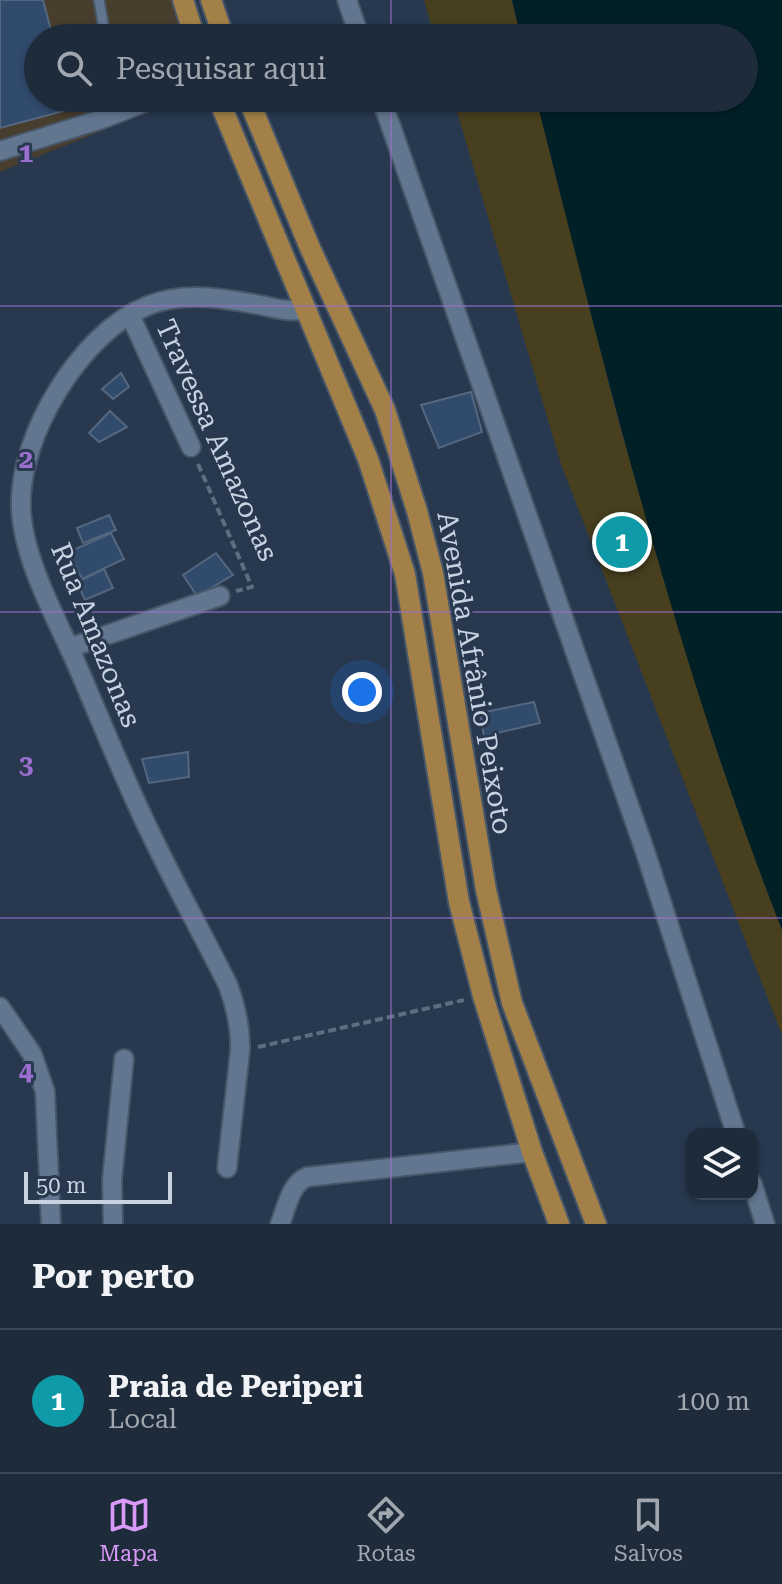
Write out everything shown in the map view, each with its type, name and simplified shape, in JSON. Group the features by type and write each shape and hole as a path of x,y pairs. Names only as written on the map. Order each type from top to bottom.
{"main road":[{"path":"183,0 191,24"},
{"path":"211,0 219,24"},
{"name":"Avenida Afrânio Peixoto","path":"224,112 368,459 405,574 459,902 483,996 555,1222"},
{"name":"Avenida Afrânio Peixoto","path":"254,112 310,248 385,410 417,511 433,573 486,890 512,1003 596,1224"}],"street":[{"path":"347,0 355,24"},
{"path":"0,151 120,112"},
{"path":"386,112 645,851 734,1128"},
{"name":"Rua Amazonas","path":"227,1168 241,1031 228,985 148,827 55,620 23,525 20,506 28,452 53,397 89,351 130,315 153,304 184,297 224,298 283,311 308,310"},
{"name":"Travessa Amazonas","path":"130,315 191,447"},
{"path":"69,648 220,596"},
{"path":"0,1007 32,1054 45,1091 51,1224"},
{"path":"113,1224 112,1180 124,1059"},
{"path":"280,1224 294,1187 307,1177 532,1152"},
{"path":"757,1200 765,1224"}],"lane":[{"path":"99,0 103,24"}],"path":[{"name":"Travessa Amazonas","path":"191,447 252,587 220,596"},
{"path":"240,1051 483,996"}],"shaded area":[{"path":"0,0 177,0 186,24 24,24 24,112 148,112 0,172"},
{"path":"512,0 782,0 782,930 744,829 676,622 617,413 540,112 758,112 758,24 518,24"}],"sand":[{"path":"424,0 512,0 518,24 431,24"},
{"path":"457,112 540,112 619,423 676,619 718,755 782,930 782,1035 561,464"}],"building":[{"path":"0,0 43,0 49,24 24,24 24,112 60,112 0,128"},
{"path":"121,373 129,387 113,399 102,389"},
{"path":"471,392 482,432 439,448 421,405"},
{"path":"110,411 127,427 99,442 89,433"},
{"path":"109,515 116,530 83,543 77,528"},
{"path":"111,533 124,559 82,579 69,552"},
{"path":"216,553 233,575 197,596 183,575"},
{"path":"104,569 113,588 85,600 77,582"},
{"path":"534,702 540,723 484,736 480,713"},
{"path":"188,752 189,777 149,783 142,759"}],"place":[{"name":"Praia de Periperi","path":"622,542"}]}
